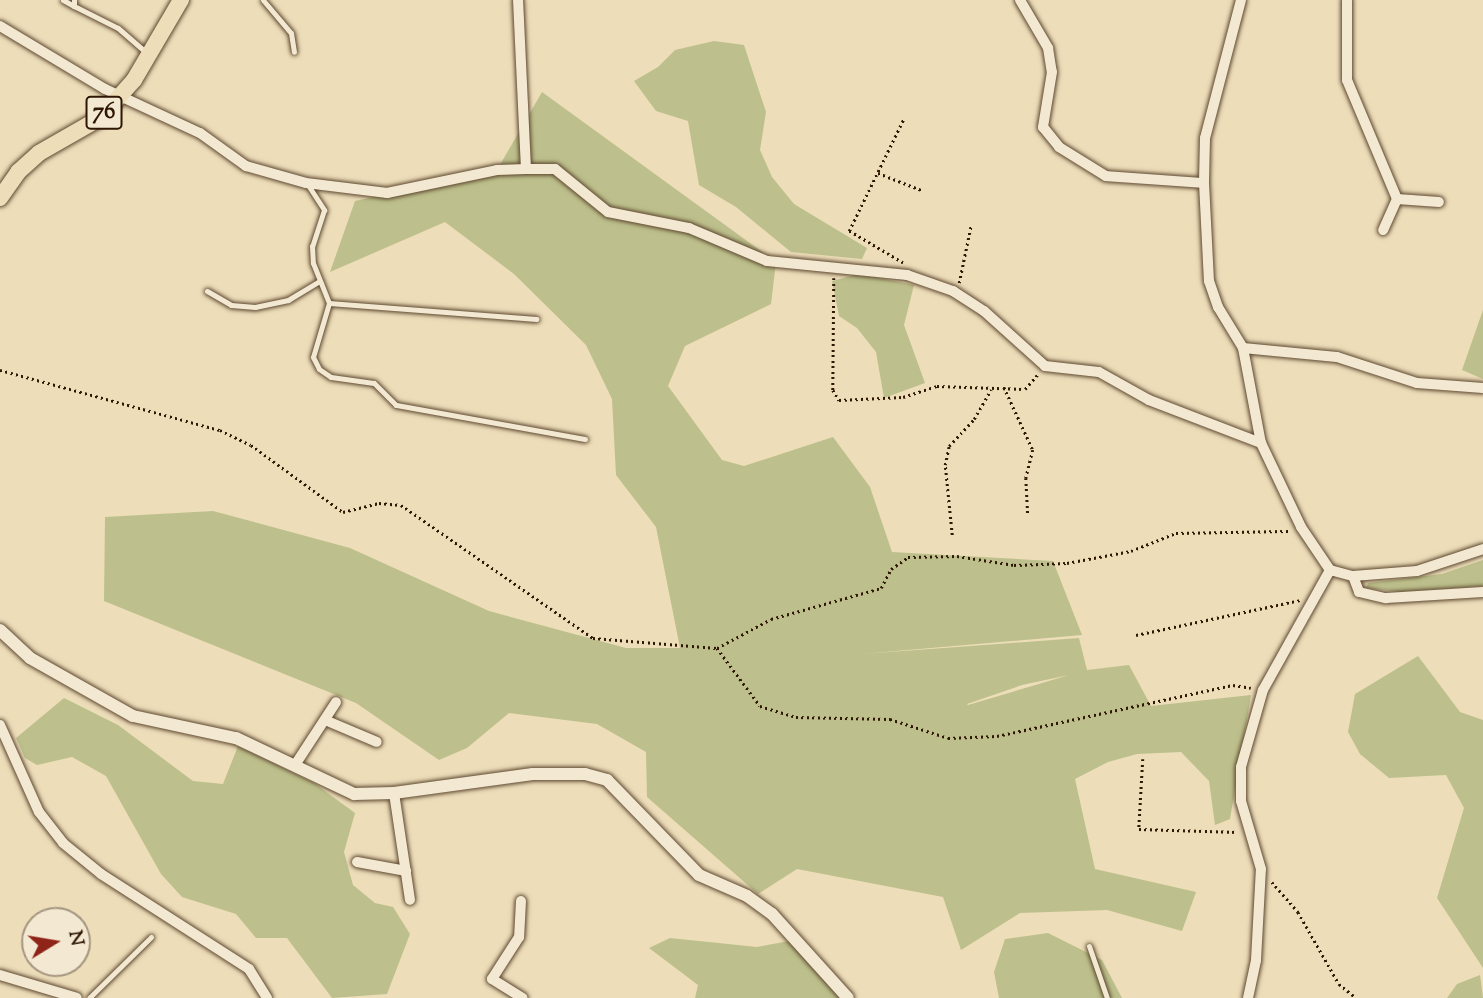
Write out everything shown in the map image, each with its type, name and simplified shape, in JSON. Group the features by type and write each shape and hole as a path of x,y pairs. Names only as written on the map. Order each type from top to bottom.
{"main road":[{"name":"76","path":"0,198 18,172 39,153 100,118 150,55 181,0"}],"street":[{"path":"518,0 526,169"},
{"path":"1020,0 1048,48 1052,72 1043,127 1059,147 1106,176 1204,184"},
{"path":"1241,0 1205,138 1204,184 1209,281 1218,307 1243,348 1261,443 1304,531 1330,570 1353,576 1417,571 1483,549"},
{"path":"1347,0 1347,80 1397,199 1383,230"},
{"path":"0,26 119,96 200,133 246,166 306,183 387,193 497,170 555,169 608,212 690,228 767,261 903,275 957,293 984,311 1045,366 1099,372 1149,400 1261,443"},
{"path":"1397,199 1439,202"},
{"path":"1243,348 1337,357 1417,383 1483,388"},
{"path":"1248,998 1256,960 1261,869 1241,802 1241,767 1263,690 1318,596 1330,570"},
{"path":"1353,576 1359,592 1386,598 1483,592"},
{"path":"0,630 30,658 123,711 171,727 236,738 354,794 394,793 533,774 585,774 607,780 699,875 747,897 772,914 848,998"},
{"path":"295,765 336,702"},
{"path":"324,720 377,742"},
{"path":"0,724 39,812 63,843 101,874 249,969 267,998"},
{"path":"394,793 410,900"},
{"path":"357,862 406,871"},
{"path":"521,901 519,937 492,979 522,998"},
{"path":"0,975 77,998"}],"lane":[{"path":"63,0 74,3 118,28 150,55"},
{"path":"263,0 291,33 294,52"},
{"path":"306,183 324,210 312,246 320,281 329,303 313,357 319,369 331,377 374,383 396,405 585,439"},
{"path":"207,291 231,305 255,307 288,300 320,281"},
{"path":"329,303 536,319"},
{"path":"89,998 151,937"},
{"path":"1089,946 1107,998"}],"path":[{"path":"903,275 903,263 849,231 904,118"},
{"path":"877,173 924,191"},
{"path":"957,293 971,225"},
{"path":"834,268 833,390 839,400 891,399 937,386 1025,389 1045,366"},
{"path":"0,370 220,430 251,445 343,512 379,503 401,505 593,638 717,648 771,619 881,588 891,569 908,557 957,555 1014,565 1066,563 1131,551 1176,533 1217,529 1304,531"},
{"path":"1004,387 1033,450 1026,478 1028,513"},
{"path":"952,535 944,465 949,446 974,419 991,389"},
{"path":"1136,635 1318,596"},
{"path":"717,648 760,706 796,717 890,719 948,738 997,736 1233,685 1263,690"},
{"path":"1143,759 1139,829 1248,832"},
{"path":"1261,869 1298,912 1339,984 1356,998"}],"green space":[{"path":"714,41 744,45 766,112 760,150 772,177 794,204 867,248 862,259 791,252 736,207 699,185 688,121 656,111 634,81 658,67 675,50"},
{"path":"542,92 776,262 771,304 685,346 668,386 722,460 744,466 833,437 870,487 892,552 1053,561 1082,635 862,654 1079,638 1087,670 1129,665 1151,706 1251,695 1230,819 1215,825 1209,781 1181,752 1137,754 1108,762 1075,779 1095,869 1196,892 1182,931 1107,910 1020,913 961,950 943,897 797,869 758,894 647,797 646,752 597,724 509,713 467,748 439,760 356,703 104,601 105,517 213,511 350,548 489,611 626,648 680,648 656,527 616,475 612,399 586,345 514,274 445,222 330,272 355,201 497,170","holes":["1069,675 968,705 1022,685"]},
{"path":"859,274 914,285 904,325 925,383 884,398 876,352 857,328 839,316 832,281"},
{"path":"1483,310 1483,379 1462,370"},
{"path":"1483,560 1483,586 1401,592 1366,588 1368,583 1442,574"},
{"path":"1418,656 1460,712 1483,720 1483,968 1437,898 1464,808 1446,775 1389,778 1360,754 1348,732 1355,694"},
{"path":"64,698 118,725 193,781 223,784 238,746 314,783 355,813 344,852 353,885 375,903 393,907 410,934 387,994 332,998 287,938 256,938 236,914 182,897 161,874 106,776 72,757 37,765 25,758 16,738"},
{"path":"1048,933 1102,960 1122,998 999,998 994,972 1005,939"},
{"path":"670,938 757,947 789,941 844,998 695,998 698,985 649,948"},
{"path":"1480,975 1483,998 1447,998 1457,984"}]}
